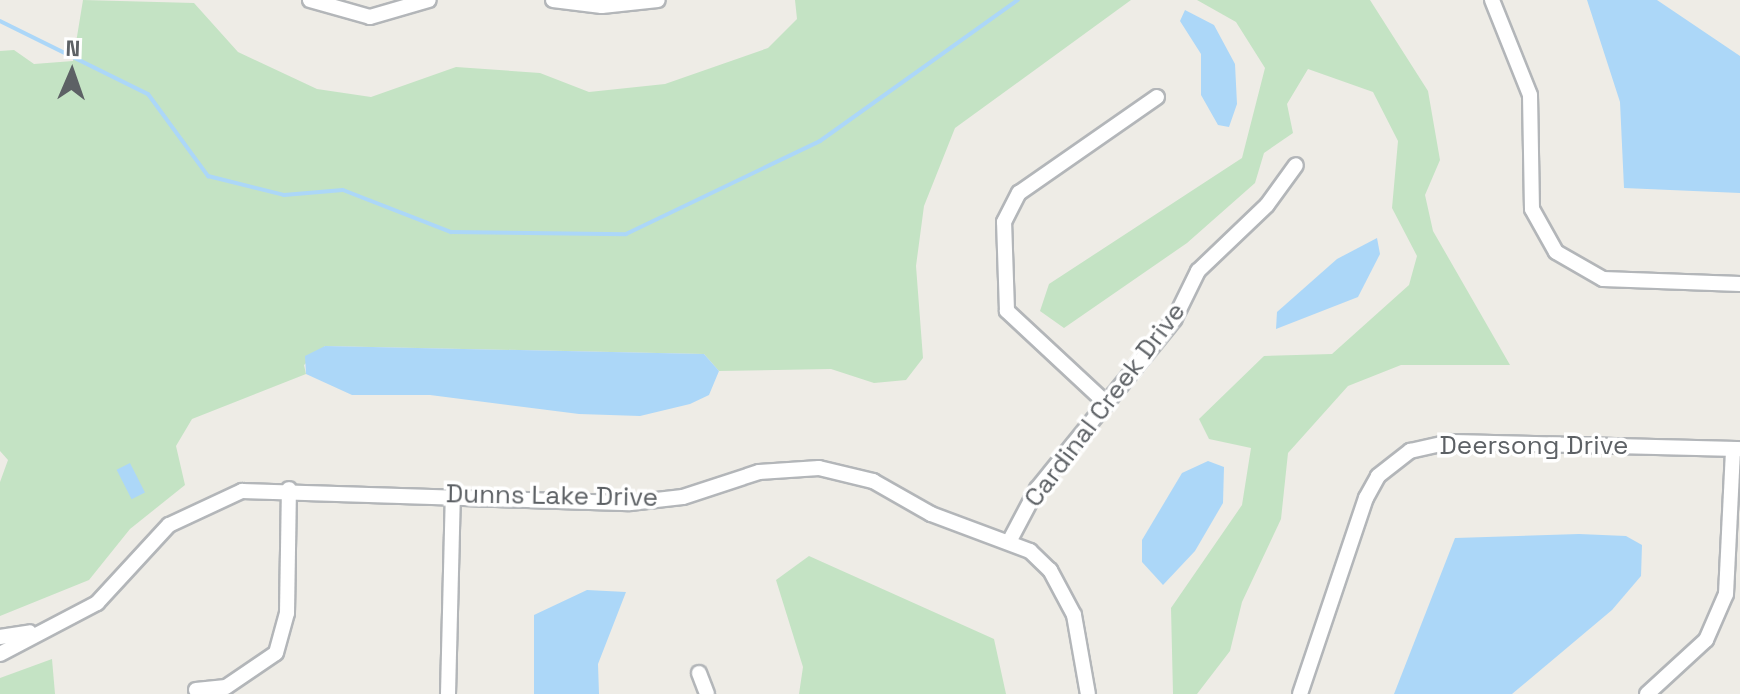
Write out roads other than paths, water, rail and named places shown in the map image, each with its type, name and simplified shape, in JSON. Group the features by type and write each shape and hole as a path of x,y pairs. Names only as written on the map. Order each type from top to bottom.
{"street":[{"path":"310,0 370,17 429,0"},
{"path":"553,0 602,3 658,0"},
{"path":"1492,0 1530,95 1532,209 1556,252 1603,279 1740,284"},
{"path":"1107,404 1007,311 1004,222 1019,193 1157,97"},
{"name":"Cardinal Creek Drive","path":"1010,540 1037,489 1174,320 1207,258 1267,205 1296,165"},
{"name":"Deersong Drive","path":"1300,694 1366,498 1378,476 1410,451 1450,442 1736,449"},
{"path":"1647,694 1706,640 1726,594 1736,449"},
{"name":"Dunns Lake Drive","path":"39,631 97,603 169,525 198,505 242,491 289,489 644,502 759,472 819,468 873,481 931,514 1010,540 1050,570 1065,592 1088,694"},
{"path":"196,690 226,687 276,653 287,613 289,489"},
{"path":"448,694 453,494"},
{"path":"0,637 39,631"},
{"path":"0,654 39,631"},
{"path":"699,673 707,694"}],"water":[{"path":"1587,0 1657,0 1740,56 1740,193 1624,188 1620,102"},
{"path":"1185,10 1214,25 1235,64 1237,104 1229,127 1218,125 1201,95 1201,54 1180,21"},
{"path":"1377,238 1380,254 1358,297 1276,329 1277,312 1337,259"},
{"path":"325,346 704,354 719,371 709,395 690,404 640,416 579,414 430,395 352,395 306,374 305,356"},
{"path":"1208,461 1224,467 1223,503 1195,551 1163,585 1142,562 1142,540 1182,473"},
{"path":"130,463 145,492 132,499 117,470"},
{"path":"1579,534 1626,536 1642,545 1641,576 1612,610 1512,694 1394,694 1455,538"},
{"path":"587,590 626,592 598,664 599,694 534,694 534,615"}],"waterway":[{"path":"0,21 148,94 208,176 284,195 343,190 451,232 626,234 820,141 1018,0"}]}
